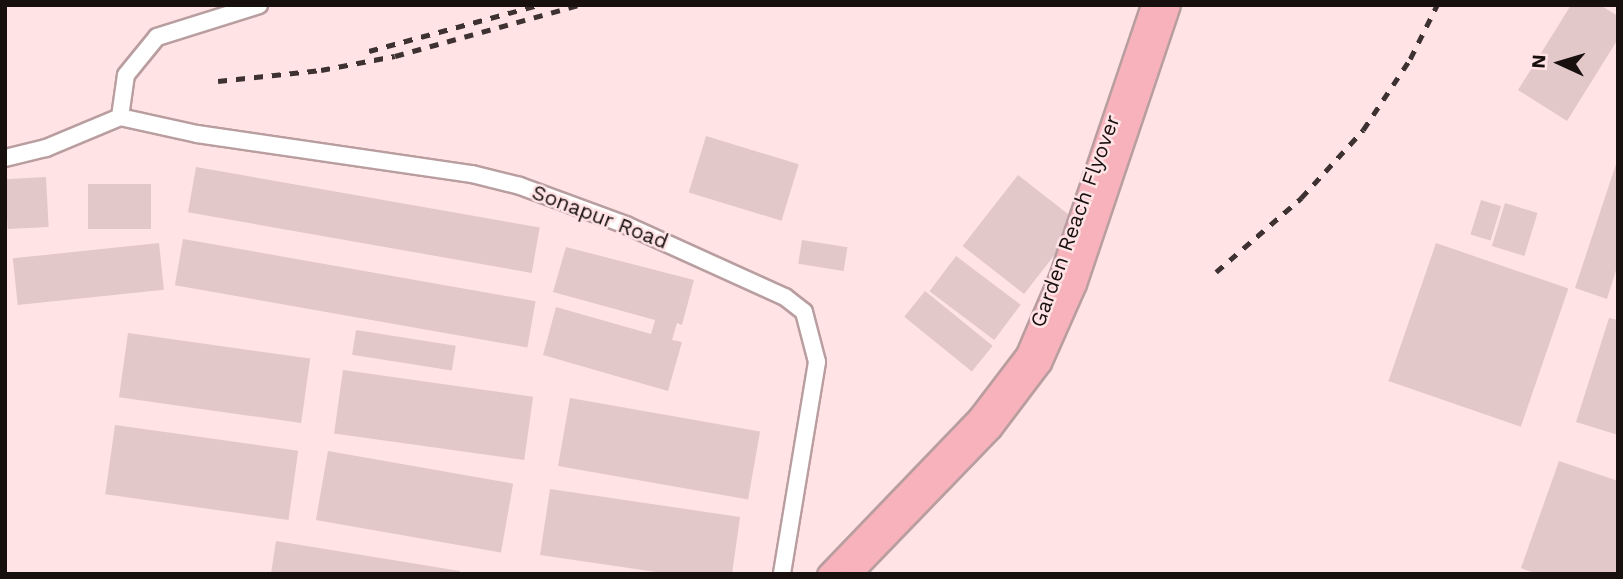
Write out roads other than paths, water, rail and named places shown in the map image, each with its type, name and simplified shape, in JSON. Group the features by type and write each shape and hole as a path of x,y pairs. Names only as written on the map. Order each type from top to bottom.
{"main road":[{"name":"Garden Reach Flyover","path":"827,574 978,417 1026,354 1059,278 1151,5"},
{"name":"Garden Reach Flyover","path":"852,574 991,429 1041,363 1076,284 1170,5"}],"street":[{"path":"5,158 46,148 120,117 127,75 157,37 259,5"},
{"name":"Sonapur Road","path":"120,117 197,134 472,174 520,186 652,236 785,297 804,312 817,362 782,574"}],"railway":[{"path":"369,51 538,5"},
{"path":"218,81 321,70 395,56 579,5"},
{"path":"1216,272 1301,198 1363,130 1410,59 1437,5"}]}
